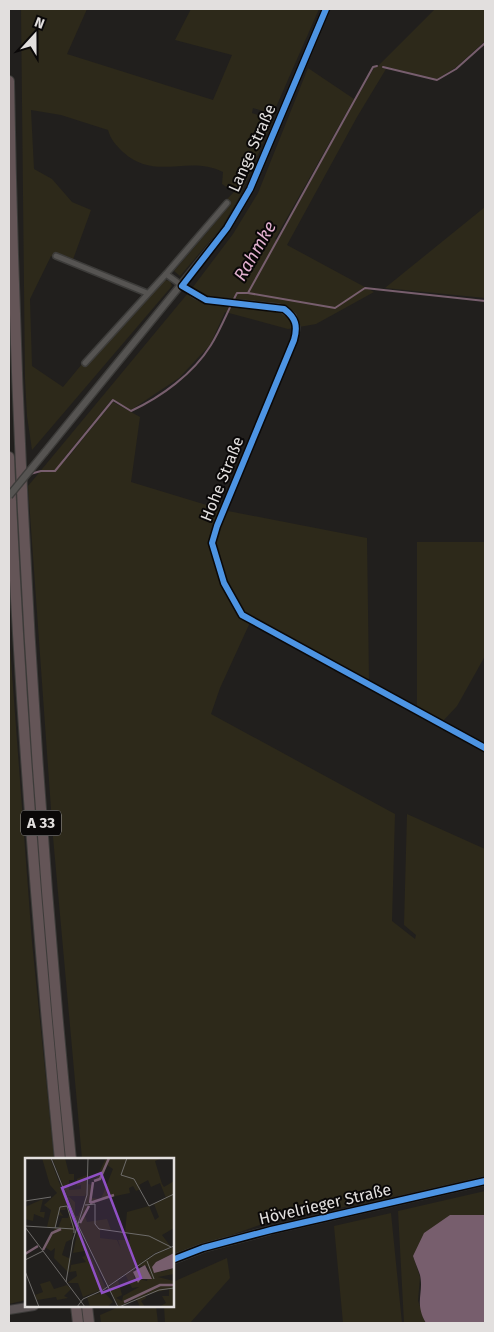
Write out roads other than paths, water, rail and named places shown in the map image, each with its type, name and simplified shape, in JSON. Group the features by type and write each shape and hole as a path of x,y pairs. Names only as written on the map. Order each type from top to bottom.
{"highway":[{"name":"A 33","path":"9,81 16,612 29,808 60,1158"},
{"name":"A 33","path":"9,457 15,476"},
{"name":"A 33","path":"13,490 71,1158"},
{"path":"76,1307 78,1323"},
{"path":"87,1307 89,1323"}],"main road":[{"name":"Hövelrieger Straße","path":"174,1259 204,1248 270,1230 485,1181"},
{"path":"9,1310 28,1307"}],"street":[{"name":"Lange Straße","path":"13,490 182,286 227,228 250,190 326,9"},
{"name":"Lange Straße","path":"85,363 166,274 227,203"},
{"path":"56,256 147,293"},
{"path":"166,274 182,286"},
{"name":"Hohe Straße","path":"182,286 206,300 284,309 293,316 297,328 294,340 217,526 212,543 224,583 242,616 485,748"}],"waterway":[{"name":"Rahmke","path":"383,67 437,80 456,69 485,43"},
{"name":"Rahmke","path":"30,474 41,471 55,471 113,400 131,411 154,399 176,384 204,356 218,333 237,293 248,293 373,67 377,66"},
{"path":"248,293 335,308 365,288 485,301"}]}
